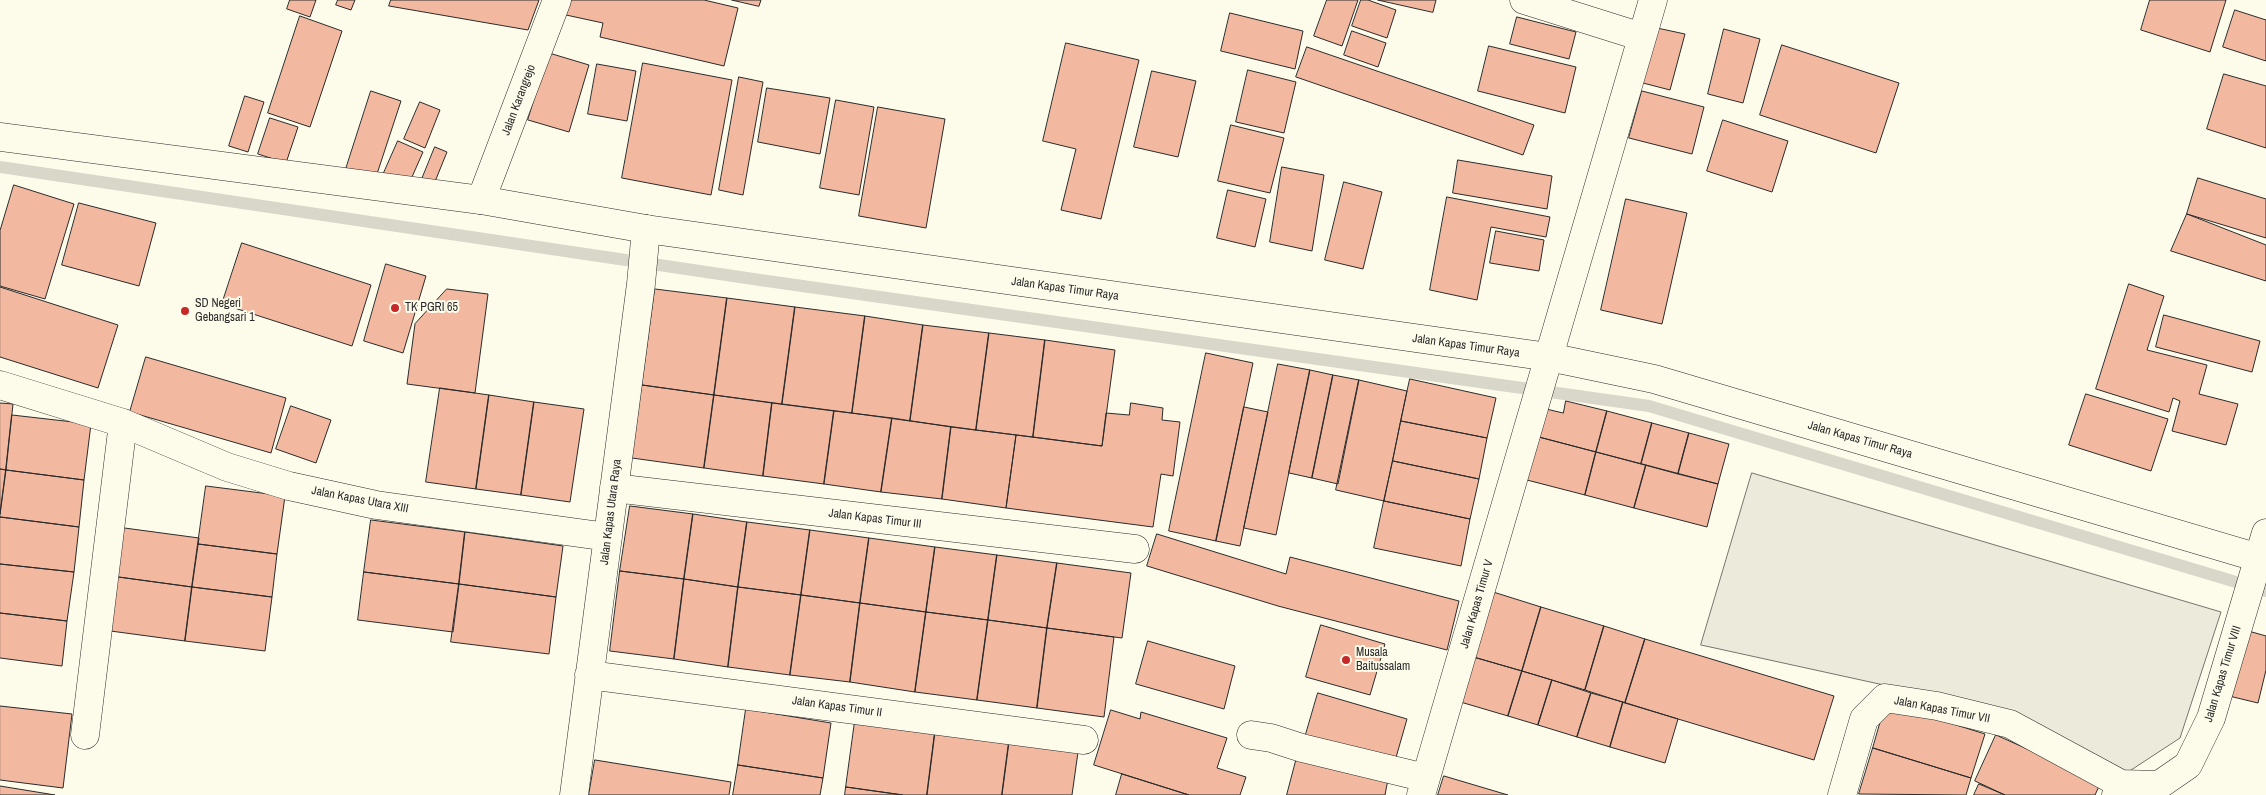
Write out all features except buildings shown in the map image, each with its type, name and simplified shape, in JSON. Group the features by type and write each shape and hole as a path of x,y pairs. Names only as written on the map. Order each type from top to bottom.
{"street":[{"name":"Jalan Karangrejo","path":"481,200 557,0"},
{"path":"1524,0 1642,37"},
{"name":"Jalan Kapas Timur V","path":"1423,787 1653,0"},
{"name":"Jalan Kapas Timur Raya","path":"0,137 481,200 645,238 1654,379 2261,554"},
{"name":"Jalan Kapas Utara Raya","path":"574,795 641,284 645,238"},
{"name":"Jalan Kapas Utara XIII","path":"0,385 122,423 227,467 289,486 376,506 608,538"},
{"path":"85,735 122,423"},
{"name":"Jalan Kapas Timur III","path":"614,488 1135,549"},
{"name":"Jalan Kapas Timur VIII","path":"2119,790 2159,785 2188,765 2211,718 2261,554"},
{"name":"Jalan Kapas Timur II","path":"589,675 1084,740"},
{"name":"Jalan Kapas Timur VII","path":"1842,795 1864,720 1885,698 1937,706 2010,724 2119,790"},
{"path":"1251,736 1271,738 1423,787"}],"shaded area":[{"path":"1752,473 2221,612 2180,738 2128,772 2021,715 1701,645"}],"waterway":[{"path":"0,167 760,280 1649,406 2266,591"}],"place":[{"name":"TK PGRI 65","path":"395,308"},
{"name":"SD Negeri Gebangsari 1","path":"185,311"},
{"name":"Musala Baitussalam","path":"1346,660"}]}
